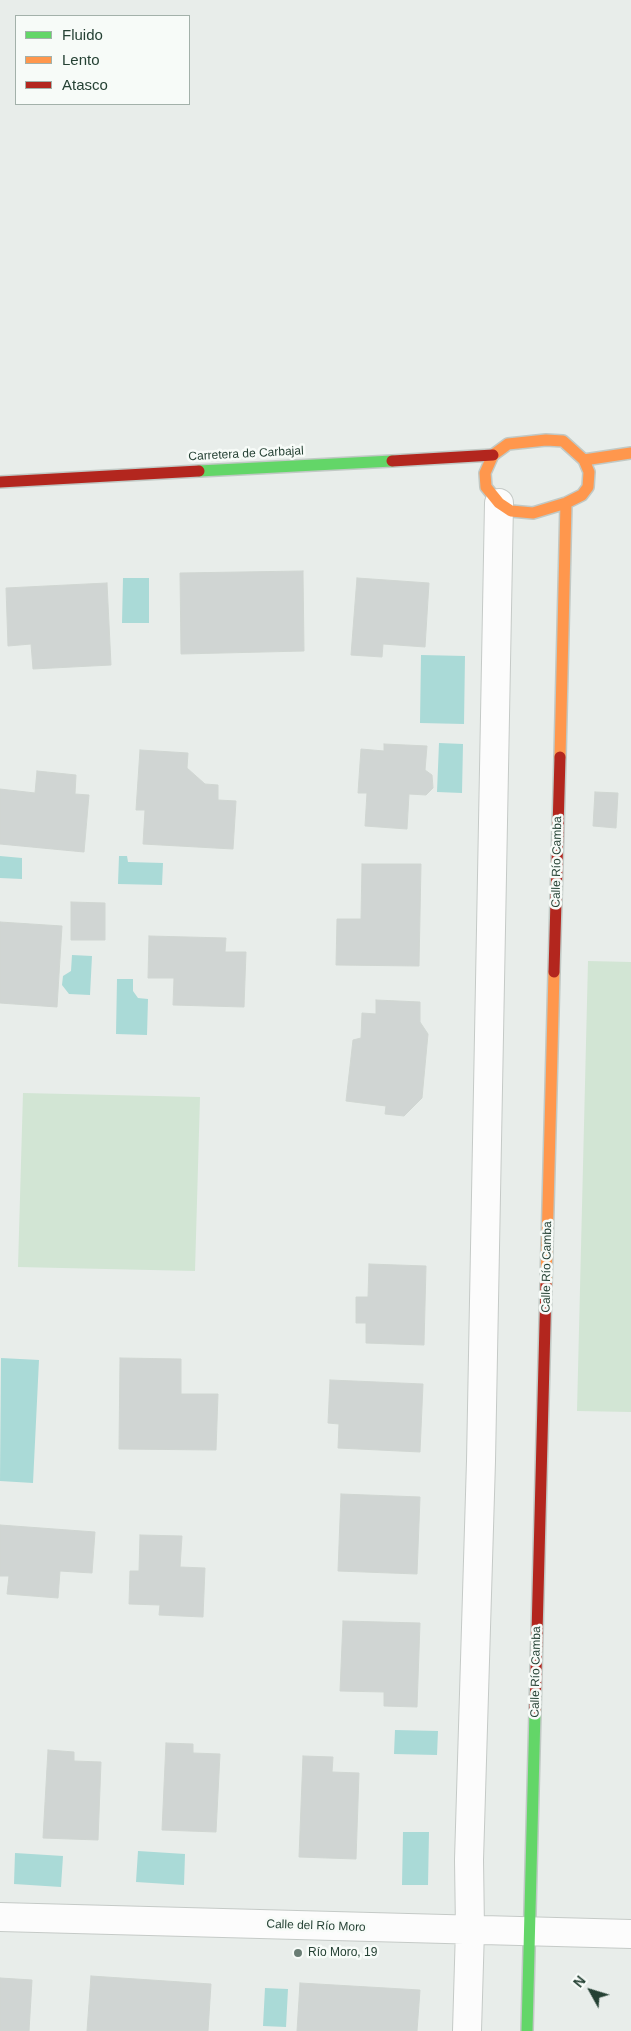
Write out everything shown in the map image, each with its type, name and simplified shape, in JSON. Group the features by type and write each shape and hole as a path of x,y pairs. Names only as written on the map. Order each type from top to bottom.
{"street":[{"path":"525,441 563,441 584,460 589,472 588,487 582,495 566,503 533,513 511,511 498,503 486,487 485,473 493,456 508,444 525,441"},
{"path":"584,460 631,453"},
{"name":"Carretera de Carbajal","path":"0,482 493,456"},
{"path":"467,2031 470,1929 469,1860 481,1461 498,503"},
{"name":"Calle Río Camba","path":"527,2031 566,503"},
{"name":"Calle del Río Moro","path":"0,1917 631,1934"}],"green space":[{"path":"588,961 631,962 631,1412 577,1411"},
{"path":"23,1093 200,1097 195,1271 18,1267"}],"water":[{"path":"123,578 149,578 149,623 122,623"},
{"path":"421,655 465,656 464,724 420,723"},
{"path":"439,743 463,744 462,793 437,792"},
{"path":"0,856 22,858 22,879 0,878"},
{"path":"119,856 127,856 128,862 163,863 162,885 118,884"},
{"path":"72,955 92,956 90,995 69,994 62,985 63,976 71,971"},
{"path":"117,979 133,979 133,991 138,998 148,999 147,1035 116,1034"},
{"path":"1,1358 39,1360 33,1483 0,1481"},
{"path":"395,1730 438,1731 437,1755 394,1754"},
{"path":"403,1832 429,1832 428,1885 402,1885"},
{"path":"138,1851 185,1854 184,1885 136,1882"},
{"path":"15,1853 63,1856 61,1887 14,1884"},
{"path":"265,1988 288,1989 286,2027 263,2026"}],"building":[{"path":"303,571 304,651 181,654 180,573"},
{"path":"357,578 429,583 425,647 383,644 382,657 351,655"},
{"path":"107,583 111,665 33,669 31,644 8,646 6,588"},
{"path":"384,744 427,746 425,770 432,775 433,788 426,795 409,794 407,829 365,826 367,793 358,793 361,749 384,751"},
{"path":"140,750 188,753 187,768 205,784 218,785 218,800 236,801 233,849 143,844 145,810 136,810"},
{"path":"37,771 76,775 75,794 89,795 84,852 0,844 0,789 35,793"},
{"path":"595,792 618,793 616,828 593,826"},
{"path":"362,864 421,864 419,966 336,965 337,919 361,919"},
{"path":"71,902 105,903 105,940 71,940"},
{"path":"0,922 62,926 57,1007 0,1003"},
{"path":"149,936 226,938 225,952 246,952 244,1007 173,1005 174,978 148,978"},
{"path":"376,1000 420,1002 420,1022 428,1034 422,1098 404,1116 385,1114 386,1106 346,1101 353,1040 361,1038 362,1013 376,1014"},
{"path":"369,1264 426,1266 424,1345 366,1343 366,1323 356,1323 356,1297 368,1297"},
{"path":"120,1358 181,1359 181,1394 218,1394 216,1450 119,1449"},
{"path":"330,1380 423,1384 420,1452 338,1448 339,1424 328,1423"},
{"path":"341,1494 420,1497 417,1574 338,1571"},
{"path":"0,1525 95,1532 92,1573 60,1571 58,1598 7,1594 9,1576 0,1576"},
{"path":"140,1535 182,1536 180,1567 205,1568 203,1617 159,1615 160,1605 129,1604 130,1571 139,1571"},
{"path":"343,1621 420,1623 417,1707 384,1706 384,1692 340,1691"},
{"path":"166,1743 193,1744 193,1753 220,1754 216,1832 162,1830"},
{"path":"48,1750 74,1752 74,1761 101,1762 98,1840 43,1838"},
{"path":"303,1756 333,1757 332,1772 359,1773 356,1859 299,1857"},
{"path":"91,1976 211,1984 208,2031 87,2031"},
{"path":"0,1978 32,1980 29,2031 0,2031"},
{"path":"300,1983 420,1990 417,2031 297,2031"}],"traffic: fast":[{"path":"199,471 392,461"},
{"path":"527,2031 535,1711"}],"traffic: slow":[{"path":"546,440 563,441 584,460 589,472 588,487 582,495 566,503 533,513 511,511 499,503 486,487 485,473 493,455 508,444 546,440"},
{"path":"584,460 631,453"},
{"path":"560,757 566,503"},
{"path":"546,1285 554,972"}],"traffic: jam":[{"path":"392,461 493,455"},
{"path":"0,482 199,471"},
{"path":"554,972 560,757"},
{"path":"535,1711 546,1285"}],"place":[{"name":"Río Moro, 19","path":"298,1953"}]}
